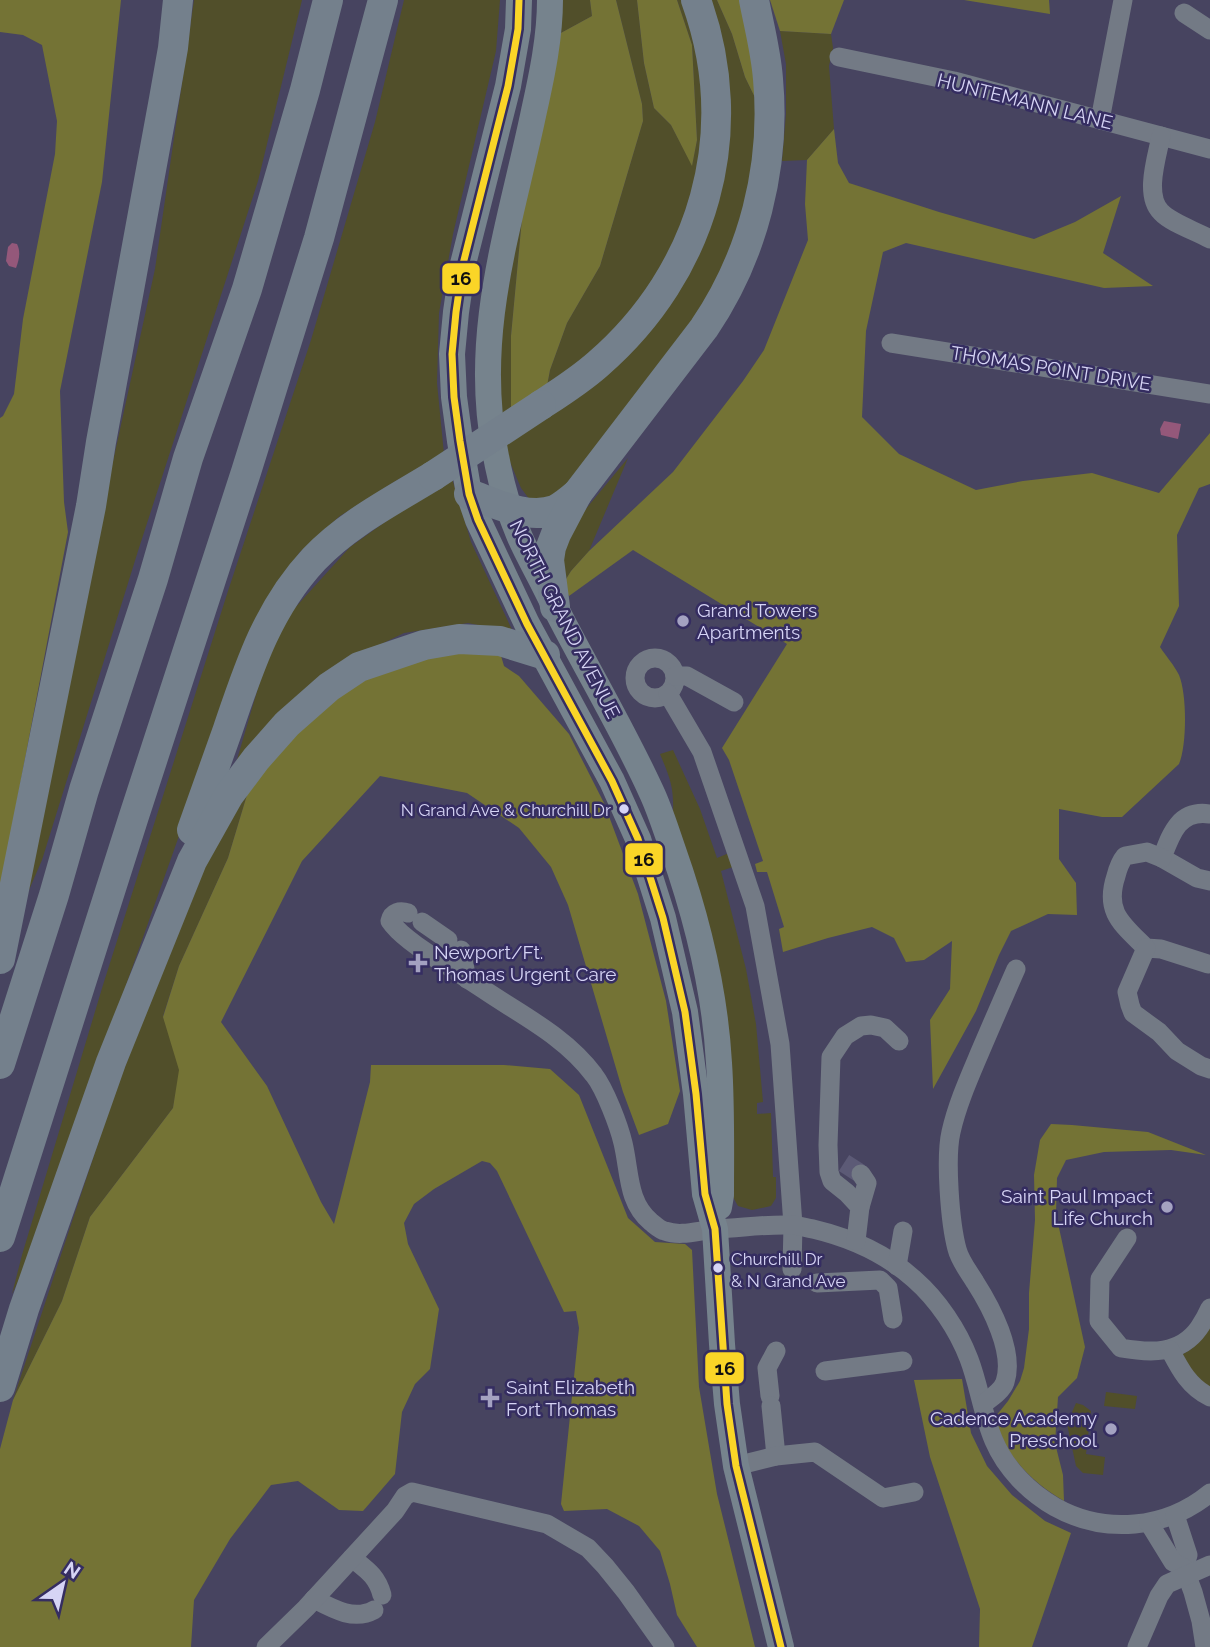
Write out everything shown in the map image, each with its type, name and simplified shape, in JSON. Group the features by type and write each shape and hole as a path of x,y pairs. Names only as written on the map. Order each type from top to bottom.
{"highway":[{"path":"0,960 91,506 173,48 178,0"},
{"path":"0,1064 153,579 188,458 247,289 305,90 328,0"},
{"path":"0,1237 319,238 383,0"},
{"path":"160,938 181,860 244,682 262,635 283,597 315,557 353,526 582,377 626,336 667,285 683,256 705,201 715,144 717,114 713,67 703,18 696,0"},
{"path":"555,607 549,560 556,534 577,494 719,306 738,270 752,228 763,186 770,140 768,79 754,0"},
{"path":"469,494 525,513 553,510 563,506 577,494"},
{"path":"0,1387 24,1309 111,1062 192,861 229,795 287,724 329,687 359,667 424,645 459,639 500,641 545,656"}],"main road":[{"name":"NORTH GRAND AVENUE","path":"519,0 518,29 508,86 463,264 452,355 460,441 469,494 483,530 527,624 612,781 638,839 676,966 696,1094 705,1194 715,1229 727,1404 736,1466 781,1647"},
{"name":"NORTH GRAND AVENUE","path":"550,0 543,68 499,262 488,344 489,409 494,450 518,533 652,792 698,930 707,969 719,1063 722,1195 715,1229"}],"street":[{"path":"1100,120 1123,0"},
{"path":"1184,13 1210,30"},
{"name":"HUNTEMANN LANE","path":"839,57 954,81 1210,149"},
{"path":"1161,136 1152,190 1154,201 1160,211 1171,219 1210,239"},
{"name":"THOMAS POINT DRIVE","path":"891,343 1210,394"},
{"path":"657,657 669,663 675,676 668,694 655,699 638,690 634,678 635,671 643,661 657,657"},
{"path":"675,676 687,676 734,702"},
{"path":"668,694 702,752 755,906 780,1044 793,1224 792,1269"},
{"path":"1162,858 1178,823 1201,812 1210,814"},
{"path":"1208,964 1161,949 1146,948 1118,918 1112,906 1111,895 1120,862 1125,856 1147,852 1197,878 1210,881"},
{"path":"467,979 435,931 403,911 391,916 390,921 401,934 467,979 533,1021 555,1037 574,1052 597,1078 623,1141 633,1197 642,1214 663,1231 680,1233 793,1224 856,1241 915,1280 955,1329 968,1356 993,1439 1004,1461 1038,1496 1076,1517 1129,1526 1149,1524 1175,1515 1210,1493"},
{"path":"422,948 435,931"},
{"path":"1146,948 1127,992 1133,1013 1159,1032 1177,1051 1210,1069"},
{"path":"983,1404 992,1398 1006,1380 1004,1340 995,1318 957,1250 948,1166 950,1134 968,1080 1016,968"},
{"path":"860,1207 832,1181 829,1172 831,1057 845,1036 860,1026 885,1028 899,1041"},
{"path":"828,1145 834,1156 844,1163"},
{"path":"856,1241 860,1207 867,1183 862,1174"},
{"path":"897,1266 903,1231"},
{"path":"1127,1238 1100,1279 1099,1321 1121,1348 1145,1352 1170,1350 1181,1345 1198,1330 1210,1308"},
{"path":"817,1283 880,1280 888,1288 893,1319"},
{"path":"1170,1350 1192,1385 1210,1396"},
{"path":"776,1351 766,1368 776,1456"},
{"path":"825,1371 903,1361"},
{"path":"736,1466 776,1456 815,1452 883,1498 914,1492"},
{"path":"275,1644 395,1511 405,1496 412,1492 547,1524 588,1548 621,1586 665,1647"},
{"path":"1175,1515 1188,1555 1185,1571 1201,1621 1205,1647"},
{"path":"1149,1524 1173,1562 1185,1571"},
{"path":"314,1599 332,1609 352,1615 366,1614 378,1602 379,1584 371,1573 352,1558"},
{"path":"1137,1647 1167,1584 1185,1571 1210,1564"}],"shaded area":[{"path":"0,0 121,0 102,182 60,391 64,502 68,532 0,891 0,418 14,394 23,319 55,154 57,121 42,45 23,35 0,32"},
{"path":"194,0 302,0 258,181 138,551 42,860 26,897 100,521 155,269"},
{"path":"404,0 500,0 496,51 453,234 439,313 437,383 444,454 340,516 299,553 245,650 114,1019 44,1226 12,1294 103,985 311,340 375,122"},
{"path":"561,0 590,0 592,16 559,34"},
{"path":"590,0 616,0 642,104 643,121 600,266 567,323 547,386 511,412 511,336 524,197 559,34 592,16"},
{"path":"616,0 637,0 644,63 654,108 671,125 692,165 697,140 692,45 677,0 685,0 703,75 703,154 670,260 599,350 547,386 567,323 600,266 643,121 642,104"},
{"path":"637,0 677,0 692,45 697,140 692,166 671,125 654,108 644,63"},
{"path":"709,0 717,0 732,34 745,77 762,112 755,175 712,302 561,493 544,501 530,500 521,488 502,443 694,255"},
{"path":"717,0 746,0 762,112 745,77 732,34"},
{"path":"770,0 844,0 831,34 780,31"},
{"path":"964,0 1049,0 1050,14"},
{"path":"780,31 831,34 833,48 829,66 834,129 807,160 782,161 786,64"},
{"path":"834,129 838,163 849,183 1034,239 1075,222 1121,196 1103,253 1153,286 1104,288 906,243 883,252 866,331 862,417 899,454 976,490 1092,473 1159,493 1210,433 1210,484 1199,488 1177,535 1179,606 1160,647 1179,675 1184,694 1185,732 1179,764 1122,817 1102,817 1059,809 1059,859 1076,883 1077,915 1048,914 1011,931 976,1011 933,1089 930,1020 950,989 952,941 924,960 906,962 894,938 872,927 783,952 779,929 784,927 767,872 757,872 755,864 763,861 729,760 722,748 787,644 633,550 569,596 563,584 589,551 673,472 764,350 808,240 805,204 807,160"},
{"path":"524,197 511,336 511,412 499,421 496,356"},
{"path":"12,243 17,244 19,250 16,268 9,266 6,261 8,247"},
{"path":"1164,421 1181,424 1178,439 1161,435 1160,429"},
{"path":"628,458 589,551 563,584 560,571 566,533"},
{"path":"451,475 471,542 513,632 468,623 404,633 328,670 285,708 236,763 270,647 293,610 350,547"},
{"path":"499,649 504,666 519,676 569,734 604,803 638,894 666,1001 680,1091 668,1124 639,1135 623,1092 568,905 551,867 519,828 467,793 380,776 302,861 221,1022 267,1086 334,1224 370,1082 371,1065 504,1065 550,1069 579,1095 628,1218 655,1242 685,1244 692,1250 699,1387 717,1494 755,1647 697,1647 677,1615 660,1551 639,1526 607,1509 564,1511 561,1504 579,1328 576,1311 564,1312 497,1171 490,1163 482,1161 414,1204 404,1223 408,1244 439,1309 430,1369 415,1384 402,1412 395,1474 363,1511 339,1510 298,1481 271,1485 230,1539 194,1600 191,1647 0,1647 0,1449 13,1400 62,1301 90,1217 173,1108 179,1070 163,1017 179,966 228,858 250,785 274,752 353,684 426,654"},
{"path":"673,750 700,809 717,858 729,853 733,867 721,871 746,969 756,1024 763,1102 757,1103 757,1114 771,1113 773,1177 776,1177 776,1198 771,1206 752,1210 738,1206 733,1197 673,813 672,789 660,754"},
{"path":"250,785 228,858 179,966 163,1016 180,1070 173,1108 90,1217 62,1301 13,1400 108,1113 182,911 222,826"},
{"path":"1051,1124 1148,1132 1206,1155 1171,1150 1104,1152 1066,1160 1057,1178 1056,1214 1085,1347 1077,1378 1058,1397 1055,1443 1063,1475 1064,1501 1020,1466 1004,1442 996,1416 1020,1381 1024,1368 1035,1220 1034,1175 1040,1140"},
{"path":"1210,1325 1210,1389 1197,1380 1180,1355 1198,1343"},
{"path":"962,1379 971,1433 987,1466 1012,1495 1045,1521 1071,1533 1032,1647 979,1647 980,1609 930,1457 914,1380"},
{"path":"1106,1392 1137,1396 1135,1409 1104,1406"},
{"path":"1076,1403 1091,1411 1086,1454 1105,1457 1103,1475 1083,1473 1076,1466 1067,1424"}],"tunnel":[{"path":"844,1163 861,1174"}],"transit line":[{"name":"16","path":"519,0 518,29 508,86 463,264 456,312 452,354 460,441 469,494 478,520 527,624 612,781 638,839 663,918 685,1012 705,1194 715,1229 727,1404 736,1466 781,1647"}],"place":[{"name":"Grand Towers Apartments","path":"683,621"},
{"name":"N Grand Ave & Churchill Dr","path":"624,809"},
{"name":"Newport/Ft. Thomas Urgent Care","path":"418,963"},
{"name":"Saint Paul Impact Life Church","path":"1167,1207"},
{"name":"Churchill Dr & N Grand Ave","path":"718,1268"},
{"name":"Saint Elizabeth Fort Thomas","path":"490,1398"},
{"name":"Cadence Academy Preschool","path":"1111,1429"}]}
